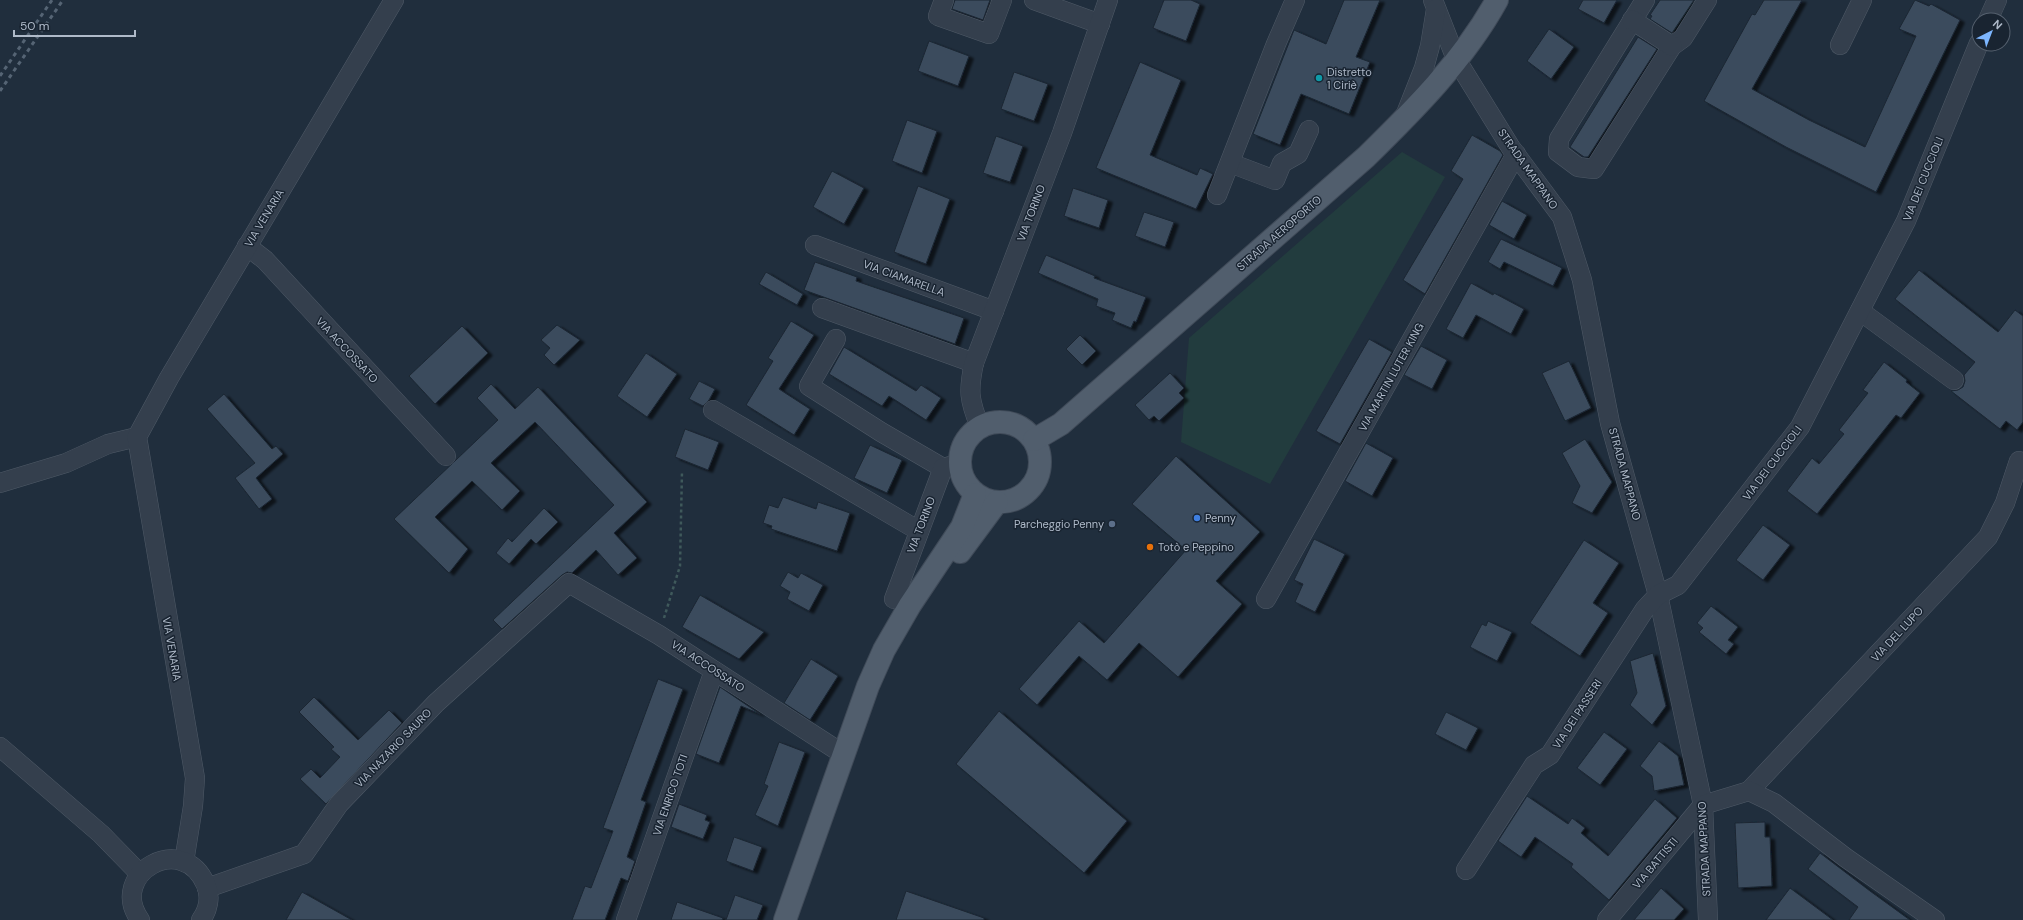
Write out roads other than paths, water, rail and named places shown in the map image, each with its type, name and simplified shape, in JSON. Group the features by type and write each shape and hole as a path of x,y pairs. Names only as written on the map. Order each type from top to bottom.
{"main road":[{"name":"STRADA AEROPORTO","path":"1034,440 1061,424 1088,401 1360,162 1402,121 1456,59 1497,0"},
{"path":"992,422 1010,423 1026,431 1034,440 1039,451 1041,463 1039,474 1034,485 1018,499 997,502 986,500 975,494 951,465 969,436 980,426 992,422"},
{"path":"785,920 843,754 868,686 884,650 910,605 962,527 975,494"},
{"path":"801,920 864,733 882,685 901,647 925,607 965,545 997,502"}],"street":[{"name":"VIA VENARIA","path":"184,862 193,806 195,778 137,437 169,378 394,0"},
{"path":"944,0 938,16 989,34 1002,0"},
{"path":"1034,0 1100,24"},
{"name":"VIA TORINO","path":"980,426 972,406 969,386 974,363 1062,133 1108,0"},
{"path":"1217,195 1276,44 1295,0"},
{"path":"1645,0 1559,139 1558,152 1578,167 1594,169 1672,46 1683,38 1707,0"},
{"path":"1840,45 1862,0"},
{"path":"1402,121 1424,68 1430,46 1434,4"},
{"name":"STRADA MAPPANO","path":"1434,4 1456,59 1516,154 1562,217 1582,280 1610,423 1658,595 1703,805 1708,920"},
{"path":"1632,20 1672,46"},
{"name":"VIA DEI CUCCIOLI","path":"1658,595 1678,585 1800,427 1906,221 1975,52"},
{"path":"1230,163 1275,180 1282,163 1298,154 1309,130"},
{"name":"VIA MARTIN LUTER KING","path":"1266,599 1516,154"},
{"name":"VIA CIAMARELLA","path":"815,245 994,311"},
{"name":"VIA ACCOSSATO","path":"247,246 265,260 446,456"},
{"path":"822,308 974,363"},
{"path":"1860,311 1954,380"},
{"path":"836,339 809,386 881,432 951,465"},
{"path":"713,410 919,531"},
{"path":"0,483 66,463 108,444 137,437"},
{"name":"VIA DEL LUPO","path":"1750,791 1988,537 2005,503 2018,461"},
{"name":"VIA TORINO","path":"894,599 919,531 951,465"},
{"name":"VIA ACCOSSATO","path":"569,583 659,635 843,754"},
{"name":"VIA NAZARIO SAURO","path":"207,888 304,854 339,804 436,703 569,583"},
{"name":"VIA DEI PASSERI","path":"1466,870 1534,765 1550,755 1645,609 1658,595"},
{"name":"VIA ENRICO TOTI","path":"626,920 714,671"},
{"path":"0,747 101,834 140,874"},
{"path":"1703,805 1750,791 1774,803 1846,858 1935,920"},
{"name":"VIA BATTISTI","path":"1607,920 1703,805"},
{"path":"140,920 134,908 132,896 134,885 140,874 149,866 160,860 172,859 184,862 194,868 202,877 207,888 207,907 201,920"}],"railway":[{"path":"0,76 52,0"},
{"path":"0,91 63,0"}],"place":[{"name":"Distretto 1 Ciriè","path":"1319,78"},
{"name":"Penny","path":"1197,518"},
{"name":"Parcheggio Penny","path":"1112,524"},
{"name":"Totò e Peppino","path":"1150,547"}]}
